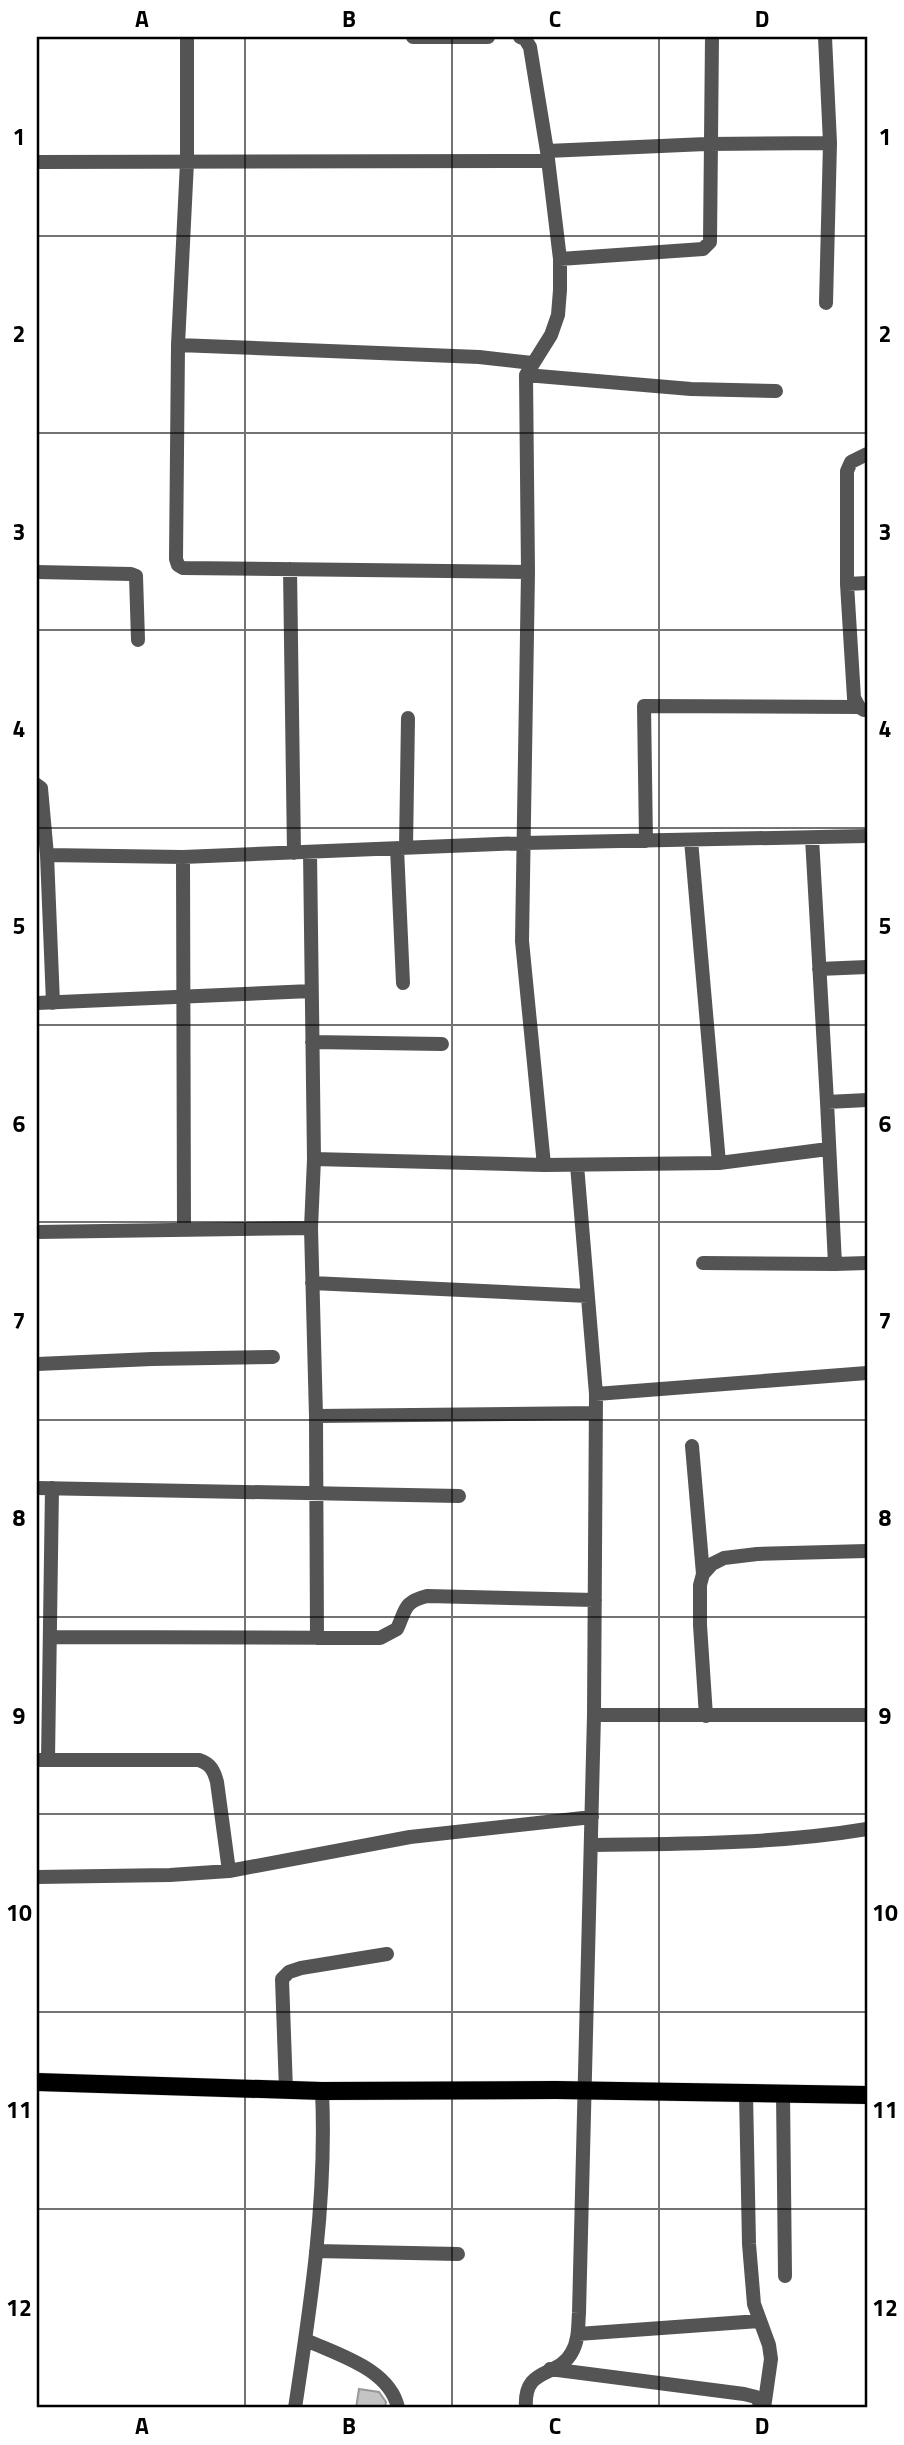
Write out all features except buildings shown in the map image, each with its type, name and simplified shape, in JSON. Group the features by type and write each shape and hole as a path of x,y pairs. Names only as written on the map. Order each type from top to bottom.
{"main road":[{"path":"37,2082 322,2091 586,2090 867,2095"}],"street":[{"path":"187,37 187,162 178,345 178,565 183,568 528,572"},
{"path":"413,37 488,37"},
{"path":"524,37 530,47 547,156 560,259 561,290 558,315 551,335 529,369 522,941 544,1165"},
{"path":"560,259 703,249 708,246 712,37"},
{"path":"825,37 830,144 826,303"},
{"path":"37,162 547,156 712,144 830,144"},
{"path":"178,345 479,357 529,369 691,389 776,391"},
{"path":"863,709 854,698 847,584 847,471 851,462 867,454"},
{"path":"290,569 294,853"},
{"path":"37,572 136,576 138,640"},
{"path":"847,584 867,583"},
{"path":"646,841 645,706 863,709"},
{"path":"402,983 401,848 408,718"},
{"path":"37,785 41,788 47,855 53,1003"},
{"path":"47,855 183,857 524,843 867,836"},
{"path":"812,838 835,1264"},
{"path":"691,840 719,1163"},
{"path":"310,852 314,1160 311,1228 316,1416 317,1638"},
{"path":"183,857 184,1230"},
{"path":"819,969 867,967"},
{"path":"37,1003 311,991"},
{"path":"312,1042 442,1044"},
{"path":"827,1102 867,1100"},
{"path":"314,1160 544,1165 719,1163 828,1149"},
{"path":"526,2408 525,2394 531,2381 566,2361 573,2351 578,2334 592,1845 596,1394 578,1165"},
{"path":"37,1231 311,1228"},
{"path":"703,1263 867,1264"},
{"path":"312,1283 588,1296"},
{"path":"37,1364 273,1357"},
{"path":"596,1394 867,1373"},
{"path":"316,1416 596,1413"},
{"path":"692,1446 703,1574 700,1585 700,1625 706,1716"},
{"path":"229,1871 217,1782 214,1770 207,1763 199,1760 42,1760 50,1637 44,1488 459,1496"},
{"path":"703,1574 712,1563 735,1556 757,1553 867,1551"},
{"path":"50,1637 380,1638 397,1629 403,1610 409,1603 426,1596 595,1600"},
{"path":"594,1715 867,1715"},
{"path":"37,1877 170,1875 229,1871 410,1837 592,1817"},
{"path":"592,1845 776,1840 867,1829"},
{"path":"286,2090 282,1979 289,1972 301,1968 387,1954"},
{"path":"295,2408 316,2251 324,2143 322,2091"},
{"path":"746,2093 749,2244 754,2304 769,2345 771,2359 764,2408"},
{"path":"783,2093 785,2276"},
{"path":"316,2251 458,2255"},
{"path":"578,2334 759,2321"},
{"path":"306,2340 367,2369 385,2382 396,2399 398,2408"},
{"path":"550,2369 744,2394 756,2397 764,2408"}]}
